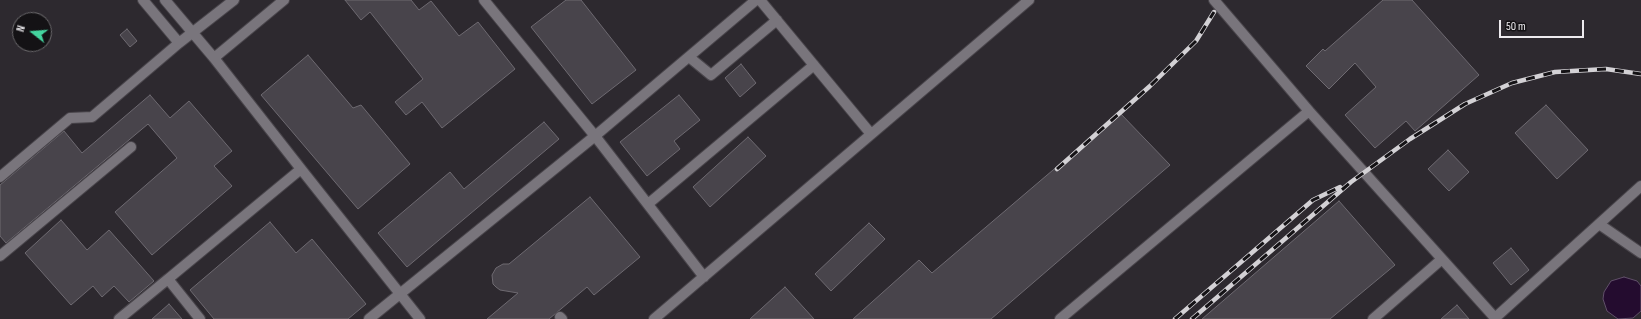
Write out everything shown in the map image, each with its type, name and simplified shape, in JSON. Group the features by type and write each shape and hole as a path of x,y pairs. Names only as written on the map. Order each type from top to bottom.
{"lane":[{"path":"143,0 179,43"},
{"path":"165,0 214,58 420,319"},
{"path":"0,177 70,118 92,117 179,43 234,0"},
{"path":"214,58 284,0"},
{"path":"484,0 595,136 704,276"},
{"path":"369,319 595,136 756,0"},
{"path":"760,0 871,134"},
{"path":"654,319 1028,0"},
{"path":"1214,0 1309,111 1496,318 1641,186"},
{"path":"689,57 711,75 777,20"},
{"path":"648,204 814,65"},
{"path":"1060,319 1309,111"},
{"path":"0,256 131,147"},
{"path":"118,319 301,168"},
{"path":"1599,224 1641,253"},
{"path":"1373,319 1442,259"},
{"path":"168,279 200,319"}],"shaded area":[{"path":"1624,277 1637,281 1641,286 1641,311 1633,318 1618,319 1607,311 1603,299 1604,292 1611,281"}],"building":[{"path":"345,0 411,0 419,10 431,1 459,36 478,22 515,69 442,128 422,102 406,115 395,102 423,79 370,12 361,20"},
{"path":"566,0 581,0 636,70 592,104 531,27"},
{"path":"1383,0 1412,0 1479,75 1415,131 1406,121 1375,148 1345,115 1376,87 1355,63 1329,89 1306,66 1323,49 1325,51"},
{"path":"127,29 137,41 130,47 120,35"},
{"path":"308,55 353,108 361,105 410,164 358,209 261,95"},
{"path":"741,64 756,83 740,97 725,78"},
{"path":"150,95 170,118 189,101 232,151 214,166 232,186 152,255 115,212 177,158 148,124 6,243 0,236 0,185 64,131 82,153"},
{"path":"679,95 700,120 674,141 680,149 647,176 620,142"},
{"path":"1546,105 1588,150 1557,179 1515,133"},
{"path":"1120,113 1170,165 991,319 853,319 919,260 932,273"},
{"path":"544,122 559,139 407,267 378,233 450,172 464,189"},
{"path":"748,137 766,156 710,207 693,187"},
{"path":"1448,150 1469,172 1449,191 1428,169"},
{"path":"590,197 640,257 594,295 587,287 549,319 487,319 518,293 500,290 493,284 492,275 496,268 503,264 509,264"},
{"path":"1339,201 1395,265 1330,319 1202,319"},
{"path":"61,220 87,250 109,230 154,281 129,302 114,286 102,297 93,286 71,305 25,253"},
{"path":"270,222 296,253 312,239 366,304 348,319 214,319 190,290"},
{"path":"869,223 885,239 831,291 815,274"},
{"path":"1511,248 1529,270 1511,285 1493,263"},
{"path":"785,287 814,319 750,319"},
{"path":"169,304 182,319 152,319"},
{"path":"1457,305 1469,319 1441,319"}],"railway":[{"path":"1057,169 1150,86 1196,41 1214,12"},
{"path":"1192,319 1351,182 1410,139 1465,104 1512,83 1555,72 1606,69 1641,74"},
{"path":"1175,319 1313,200 1340,187"}]}
